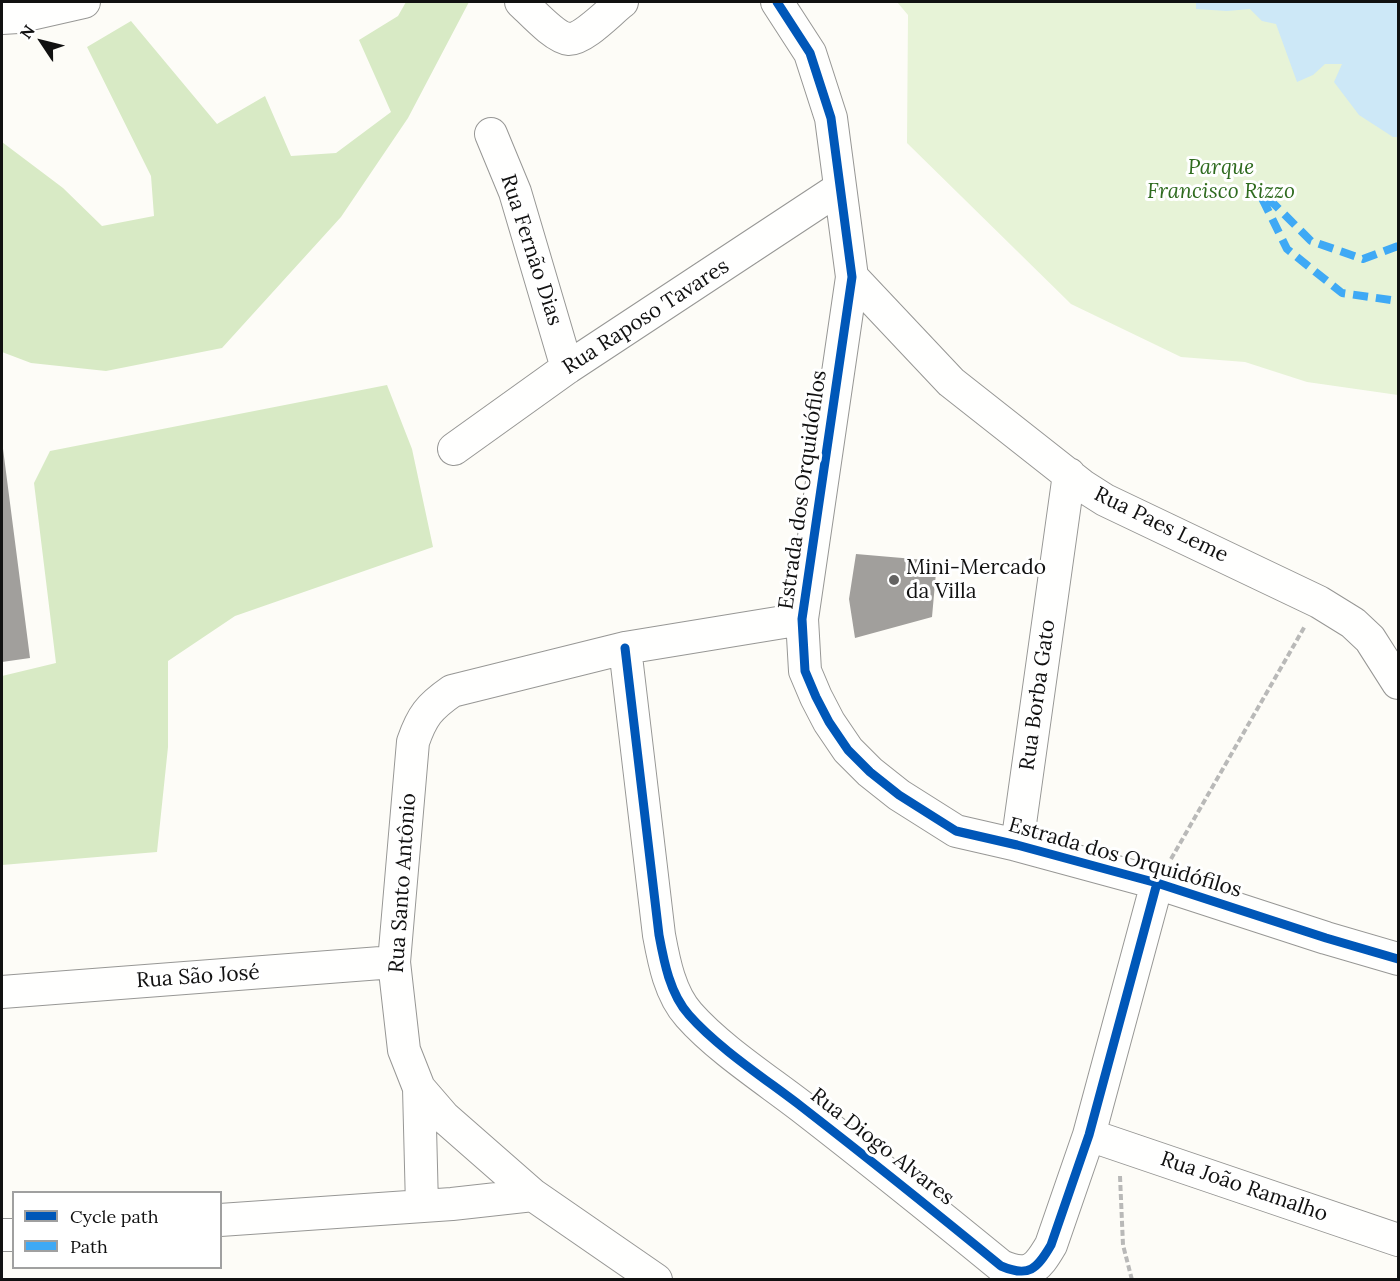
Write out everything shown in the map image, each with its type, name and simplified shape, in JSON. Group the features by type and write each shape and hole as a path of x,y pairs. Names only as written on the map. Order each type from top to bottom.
{"street":[{"path":"2,18 18,17 84,2"},
{"path":"520,2 557,34 567,39 576,38 586,32 622,2"},
{"name":"Estrada dos Orquidófilos","path":"777,2 810,53 831,118 852,277 802,619 805,671 829,722 848,750 870,772 899,795 956,831 1157,883 1398,959"},
{"name":"Rua Fernão Dias","path":"491,134 515,192 567,368"},
{"name":"Rua Raposo Tavares","path":"454,449 567,368 840,188"},
{"name":"Rua Paes Leme","path":"852,277 951,382 1069,474 1105,500 1319,602 1353,623 1370,639 1398,683"},
{"name":"Rua Borba Gato","path":"1017,845 1069,474"},
{"path":"625,648 802,619"},
{"name":"Rua Diogo Alvares","path":"625,648 659,935 665,966 688,1014 718,1042 912,1193 1001,1266 1016,1272 1030,1271 1041,1261 1051,1245 1089,1135 1157,883"},
{"name":"Rua Santo Antônio","path":"625,648 452,692 433,705 421,721 413,742 394,962 404,1050 418,1088 444,1117 533,1195 656,1280"},
{"name":"Rua São José","path":"2,992 394,962"},
{"path":"418,1088 423,1206"},
{"name":"Rua João Ramalho","path":"1089,1135 1398,1240"},
{"path":"222,1220 423,1206 533,1195"}],"path":[{"path":"1157,883 1319,602"},
{"path":"1119,1145 1123,1245 1132,1280"}],"green space":[{"path":"406,2 469,2 408,118 341,217 222,348 106,371 31,363 2,352 2,142 63,188 102,226 154,216 151,176 87,47 131,21 217,124 265,96 291,156 336,153 391,112 359,40 398,16"},
{"name":"Parque Francisco Rizzo","path":"897,2 1398,2 1398,395 1307,382 1245,362 1181,357 1071,304 907,143 908,15"},
{"path":"387,385 412,449 433,547 235,616 168,661 168,747 157,852 2,865 2,676 56,663 34,483 50,451"}],"water":[{"path":"1196,2 1398,2 1398,137 1393,137 1359,115 1334,82 1342,64 1325,64 1313,75 1297,82 1276,24 1262,21 1250,9 1227,11 1196,9"}],"building":[{"path":"2,441 30,658 2,662"},
{"name":"Mini-Mercado da Villa","path":"856,554 937,561 932,617 855,638 849,599"}],"marked path":[{"path":"1398,246 1363,259 1311,241 1256,186 1287,249 1342,293 1398,301"}],"cycle path":[{"path":"777,2 810,53 831,118 852,277 802,619 805,671 829,722 848,750 870,772 899,795 956,831 1157,883 1398,959"},
{"path":"625,648 659,935 672,988 682,1007 728,1051 852,1146 1001,1266 1011,1270 1031,1269 1041,1260 1051,1245 1089,1135 1157,883"}],"place":[{"name":"Mini-Mercado da Villa","path":"894,580"}]}
